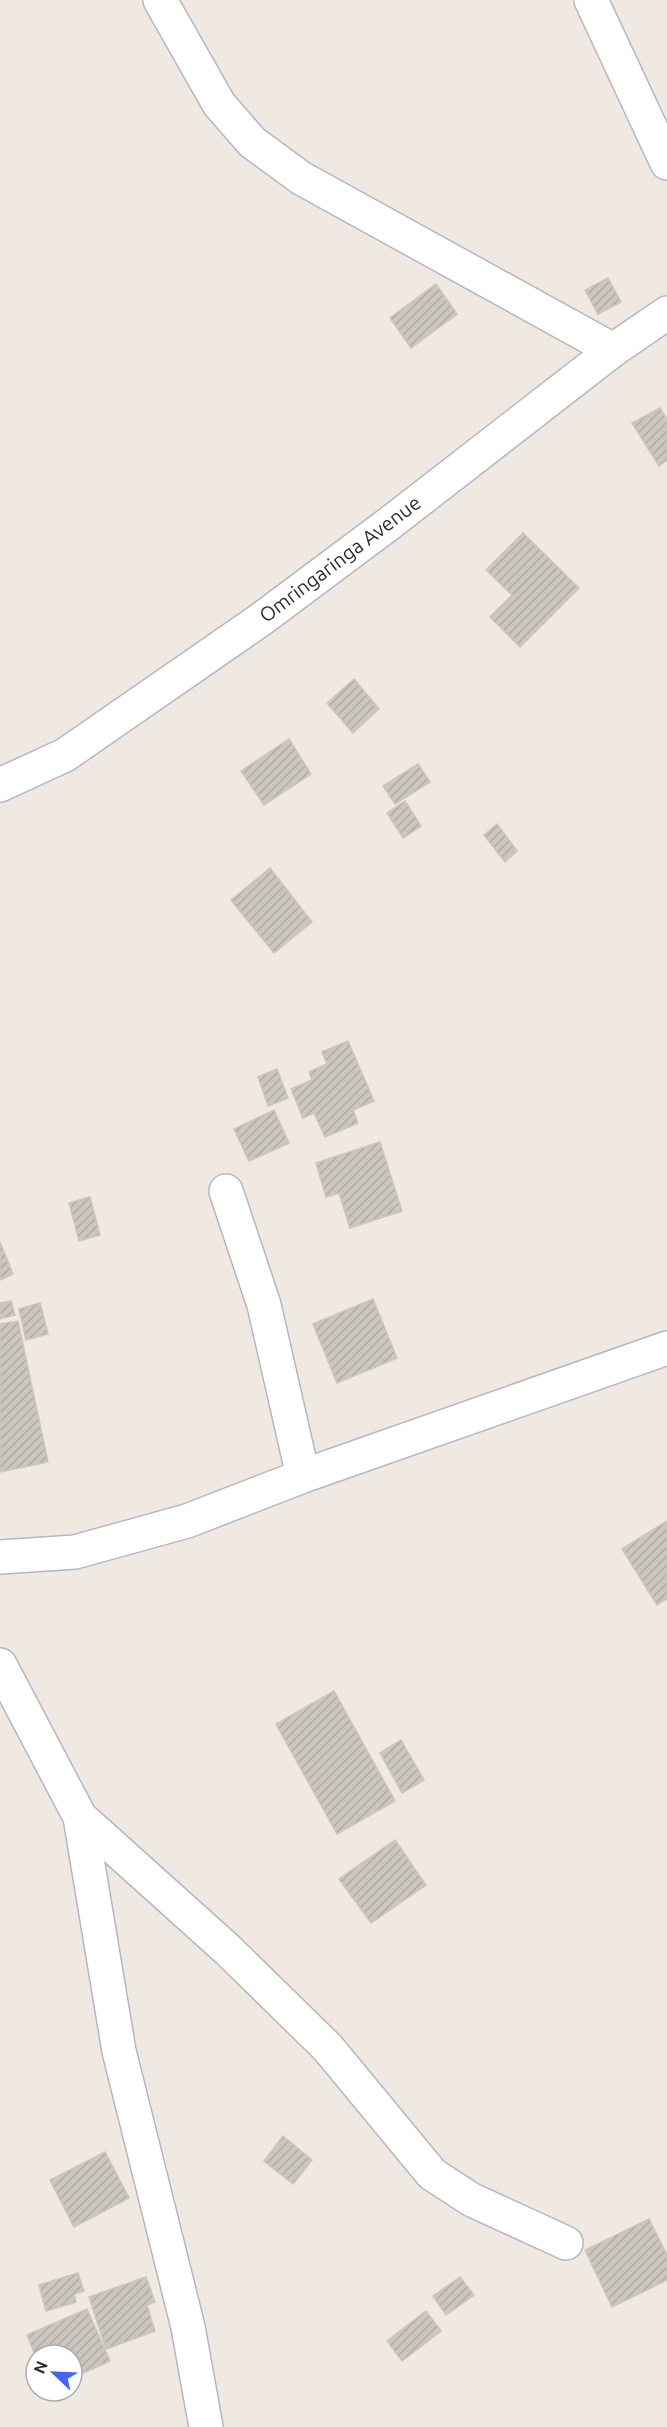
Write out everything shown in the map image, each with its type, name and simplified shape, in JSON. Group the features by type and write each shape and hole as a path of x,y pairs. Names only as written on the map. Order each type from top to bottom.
{"street":[{"path":"160,0 219,104 252,142 302,178 613,350"},
{"path":"591,0 667,163"},
{"name":"Omringaringa Avenue","path":"0,785 65,755 260,620 390,523 613,350 667,313"},
{"path":"226,1191 264,1305 303,1476"},
{"path":"0,1557 75,1552 187,1521 303,1476 667,1348"},
{"path":"0,1665 80,1817 119,2051 188,2327 206,2427"},
{"path":"80,1817 228,1950 328,2048 432,2174 472,2200 566,2243"}],"building":[{"path":"608,278 621,302 598,314 585,290"},
{"path":"436,284 457,314 411,348 390,318"},
{"path":"660,408 667,419 667,460 659,466 632,423"},
{"path":"523,533 579,588 520,647 490,617 512,595 486,570"},
{"path":"354,679 379,709 353,733 327,703"},
{"path":"289,739 311,774 264,805 241,771"},
{"path":"418,764 430,782 395,804 383,786"},
{"path":"405,801 421,826 403,838 387,813"},
{"path":"497,824 517,851 505,862 484,835"},
{"path":"270,868 312,922 274,953 231,900"},
{"path":"348,1041 374,1101 353,1110 358,1123 325,1137 314,1113 303,1118 291,1089 312,1080 309,1072 327,1064 322,1052"},
{"path":"277,1069 288,1098 268,1106 258,1077"},
{"path":"274,1110 289,1143 249,1161 234,1129"},
{"path":"380,1142 402,1211 350,1228 339,1193 326,1197 316,1163"},
{"path":"90,1197 100,1235 79,1241 69,1203"},
{"path":"0,1242 13,1274 0,1280"},
{"path":"373,1299 397,1358 337,1383 313,1324"},
{"path":"11,1301 15,1315 0,1319 0,1303"},
{"path":"40,1303 48,1334 26,1340 19,1309"},
{"path":"18,1321 48,1462 0,1472 0,1324"},
{"path":"667,1521 667,1599 657,1605 622,1549"},
{"path":"334,1691 395,1801 337,1834 276,1724"},
{"path":"401,1740 424,1780 402,1793 380,1753"},
{"path":"395,1840 426,1885 371,1923 339,1879"},
{"path":"283,2136 312,2160 293,2184 264,2161"},
{"path":"105,2152 129,2198 74,2227 50,2180"},
{"path":"649,2219 667,2255 667,2280 612,2307 585,2250"},
{"path":"78,2273 84,2291 74,2294 76,2302 46,2311 39,2285"},
{"path":"146,2277 155,2302 147,2305 155,2331 106,2349 89,2297"},
{"path":"460,2277 474,2295 446,2315 433,2296"},
{"path":"87,2309 110,2361 84,2373 84,2343 30,2343 27,2335"},
{"path":"426,2311 441,2331 402,2361 387,2341"}]}
